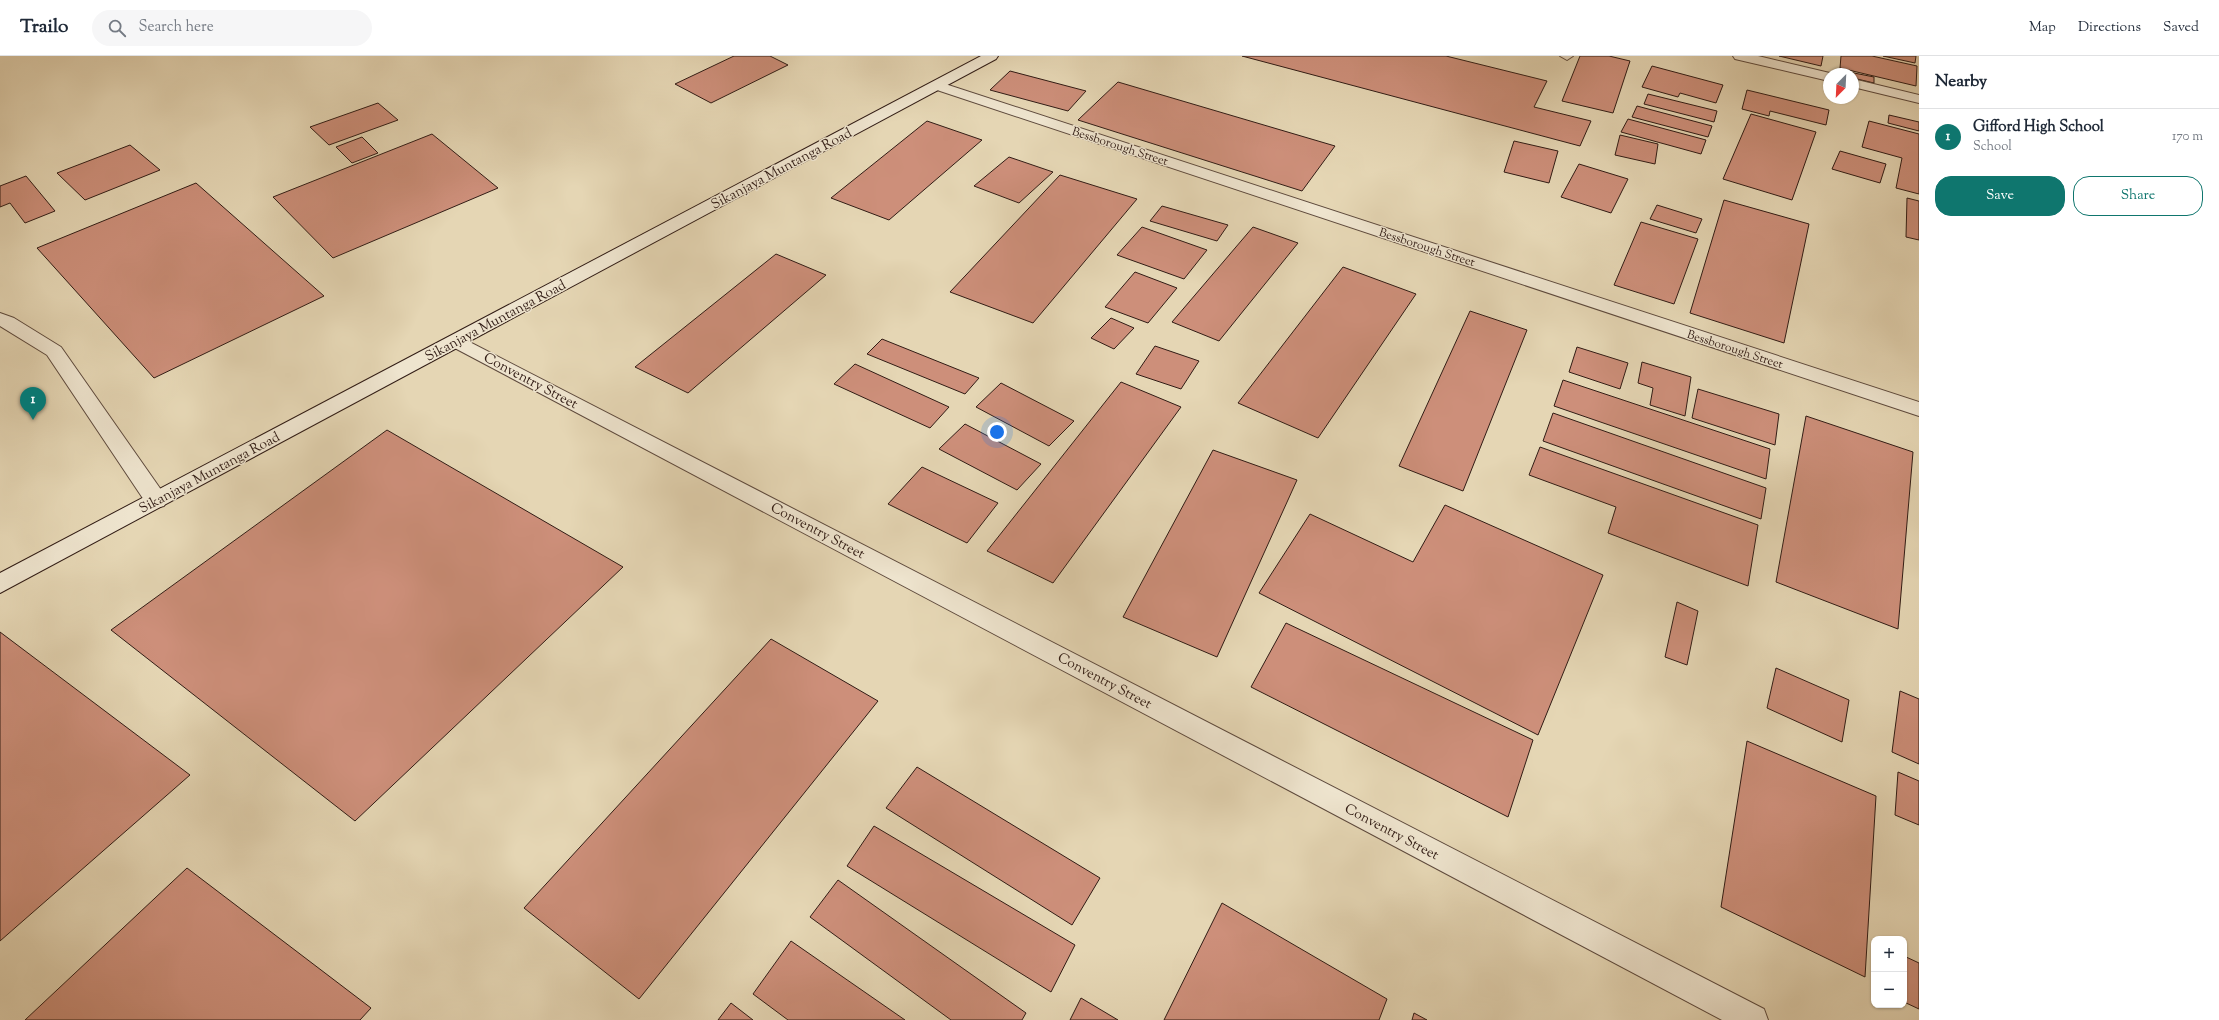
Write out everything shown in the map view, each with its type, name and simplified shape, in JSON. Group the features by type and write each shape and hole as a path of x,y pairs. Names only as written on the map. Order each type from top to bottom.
{"street":[{"name":"Sikanjaya Muntanga Road","path":"0,584 991,56"},
{"path":"1740,56 1823,76"},
{"path":"1859,84 1919,99"},
{"name":"Bessborough Street","path":"936,86 1919,409"},
{"path":"0,319 8,322 54,351 156,500"},
{"name":"Conventry Street","path":"456,341 1753,1020"}],"building":[{"path":"734,56 770,56 788,65 711,103 675,84"},
{"path":"1242,56 1446,56 1547,81 1534,107 1591,121 1580,146"},
{"path":"1580,56 1609,56 1630,61 1613,113 1562,101"},
{"path":"1779,56 1823,56 1821,66"},
{"path":"1841,56 1872,56 1917,66 1916,86 1859,72 1859,68 1840,68"},
{"path":"1883,56 1916,56 1915,63"},
{"path":"1652,66 1723,85 1716,103 1680,93 1678,97 1642,87"},
{"path":"1010,71 1086,91 1068,111 990,90"},
{"path":"1859,74 1874,77 1874,83 1859,79"},
{"path":"1118,82 1335,146 1302,191 1078,120"},
{"path":"1747,90 1829,110 1826,125 1770,111 1769,116 1742,109"},
{"path":"1648,94 1717,111 1714,122 1644,104"},
{"path":"378,103 398,120 329,145 310,127"},
{"path":"1637,106 1712,126 1708,137 1632,117"},
{"path":"1751,114 1816,132 1792,200 1723,179"},
{"path":"1889,115 1919,122 1919,131 1888,123"},
{"path":"1628,119 1706,140 1701,154 1621,132"},
{"path":"927,121 982,140 889,220 831,198"},
{"path":"1869,121 1919,134 1919,194 1896,188 1902,158 1862,147"},
{"path":"432,134 498,188 333,258 273,197"},
{"path":"1620,135 1658,144 1655,164 1615,155"},
{"path":"362,137 378,153 352,163 336,147"},
{"path":"1514,141 1558,151 1549,183 1504,172"},
{"path":"130,145 160,170 85,200 57,173"},
{"path":"1840,151 1886,164 1880,183 1832,169"},
{"path":"1009,157 1053,172 1019,203 974,186"},
{"path":"1579,164 1628,179 1611,213 1561,197"},
{"path":"1060,175 1137,199 1033,323 950,292"},
{"path":"26,176 55,211 25,223 10,203 0,207 0,186"},
{"path":"196,183 324,296 154,378 37,248"},
{"path":"1907,198 1919,201 1919,240 1906,237"},
{"path":"1724,200 1809,224 1784,343 1690,313"},
{"path":"1657,205 1702,219 1696,233 1650,219"},
{"path":"1162,206 1228,225 1217,241 1150,221"},
{"path":"1641,222 1698,239 1674,304 1614,285"},
{"path":"1142,227 1207,250 1184,279 1117,255"},
{"path":"1253,227 1298,243 1219,341 1172,322"},
{"path":"776,254 826,275 688,393 635,367"},
{"path":"1343,267 1416,294 1318,438 1238,403"},
{"path":"1135,272 1177,288 1148,323 1105,307"},
{"path":"1470,311 1527,330 1463,491 1399,466"},
{"path":"1111,318 1134,328 1114,349 1091,338"},
{"path":"882,339 979,378 965,394 867,354"},
{"path":"1155,346 1199,361 1181,389 1136,374"},
{"path":"1577,347 1628,363 1620,389 1569,372"},
{"path":"1642,362 1691,377 1685,416 1650,405 1653,388 1638,383"},
{"path":"855,364 949,407 930,428 834,384"},
{"path":"1563,380 1770,449 1766,479 1554,406"},
{"path":"1121,382 1181,407 1053,583 987,551"},
{"path":"1001,383 1074,421 1049,446 976,407"},
{"path":"1698,389 1779,414 1775,445 1692,418"},
{"path":"1553,413 1766,488 1761,519 1543,441"},
{"path":"1806,416 1913,452 1898,629 1776,582"},
{"path":"965,424 1041,464 1017,490 939,449"},
{"path":"387,430 623,567 355,821 111,630"},
{"path":"1540,447 1758,525 1748,586 1608,533 1616,507 1529,475"},
{"path":"1213,450 1297,480 1217,657 1123,617"},
{"path":"922,467 998,503 967,543 888,504"},
{"path":"1445,505 1603,575 1538,735 1259,593 1310,514 1413,562"},
{"path":"1677,602 1698,611 1687,665 1665,657"},
{"path":"1286,623 1533,740 1508,817 1251,687"},
{"path":"0,632 190,775 0,941"},
{"path":"771,639 878,701 639,999 524,908"},
{"path":"1776,668 1849,700 1842,742 1767,708"},
{"path":"1900,691 1919,699 1919,764 1892,752"},
{"path":"1747,741 1876,796 1865,977 1721,907"},
{"path":"917,767 1100,878 1072,925 886,808"},
{"path":"1898,772 1919,781 1919,825 1895,815"},
{"path":"874,826 1075,945 1051,992 847,866"},
{"path":"187,868 371,1008 360,1020 25,1020"},
{"path":"838,880 1026,1013 1022,1020 951,1020 810,917"},
{"path":"1222,903 1387,999 1379,1020 1164,1020"},
{"path":"791,941 905,1020 788,1020 753,994"},
{"path":"1907,957 1919,963 1919,1009 1907,1003"},
{"path":"1081,998 1118,1020 1070,1020"},
{"path":"731,1003 753,1020 718,1020"},
{"path":"1414,1013 1427,1020 1412,1020"}],"place":[{"name":"Gifford High School","path":"33,420"}]}
